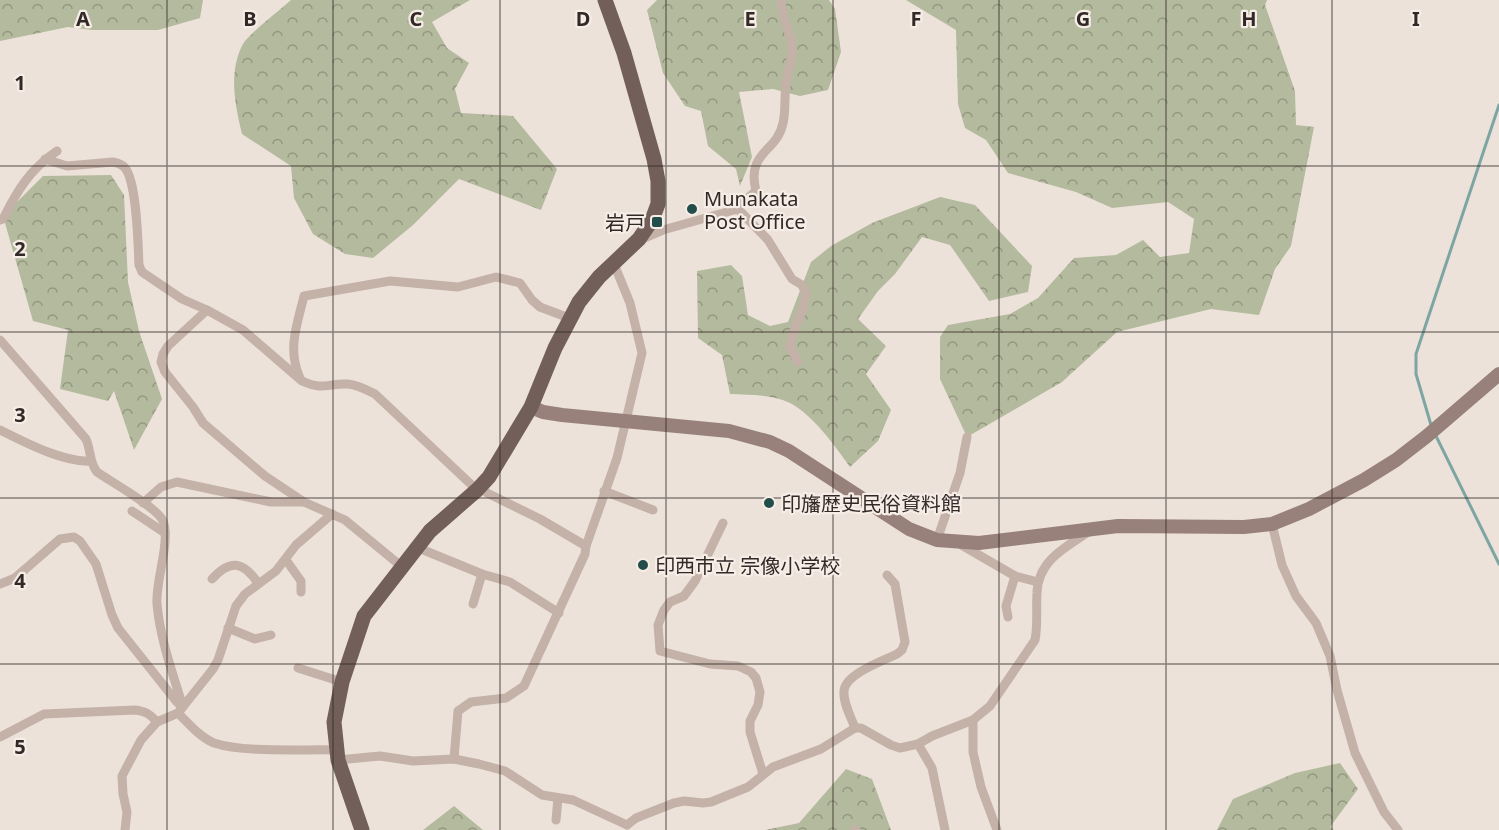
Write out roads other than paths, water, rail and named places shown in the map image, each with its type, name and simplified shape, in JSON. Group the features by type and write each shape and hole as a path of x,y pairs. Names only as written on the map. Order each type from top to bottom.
{"main road":[{"path":"362,830 337,755 334,722 342,682 364,616 416,547 430,531 478,489 504,454 531,406 569,318 586,291 639,240 656,213 658,181 654,159 624,53 605,0"},
{"path":"531,406 552,413 729,431 770,442 909,528 937,540 979,543 1094,528 1244,527 1272,524 1310,509 1396,460 1499,374"}],"street":[{"path":"639,240 663,230 737,208 756,191 754,183 758,159 778,138 784,119 784,98 792,47 784,22 781,0"},
{"path":"0,220 3,219 18,188 45,159 57,151"},
{"path":"45,159 67,165 113,162 120,164 130,176 135,204 139,265 142,272 182,299 243,330 302,381 323,387 347,384 375,394 478,489 540,519 586,546"},
{"path":"737,208 768,240 792,279 802,285 806,294 790,347 798,362"},
{"path":"453,759 458,711 471,702 506,698 524,686 585,554 604,491 617,458 642,353 630,303 614,264"},
{"path":"302,381 293,359 292,349 304,296 390,281 458,286 496,277 520,283 540,307 569,318"},
{"path":"207,310 168,346 163,354 162,362 165,372 203,423 265,476 304,502 345,520 401,566"},
{"path":"0,340 86,439 91,461 97,472 143,503 159,515 164,522 165,533 157,601 160,625 181,710"},
{"path":"0,429 34,447 81,462 91,461"},
{"path":"937,540 960,473 967,437"},
{"path":"143,503 161,487 177,482 271,502 304,502"},
{"path":"604,491 653,510"},
{"path":"132,511 165,533"},
{"path":"127,827 122,776 141,740 157,722 181,710 213,669 219,660 236,606 245,594 286,560 296,545 332,514"},
{"path":"723,523 695,581 684,596 670,602 664,610 658,625 660,651 710,664 746,668 756,678 760,692 758,705 750,721 750,732 763,774"},
{"path":"1272,524 1282,565 1296,596 1316,623 1330,656 1355,753 1384,812 1398,830"},
{"path":"0,584 15,578 60,539 74,537 80,541 96,564 118,628 200,734 214,742 256,748 380,756 413,761 453,759 505,771 542,795 573,800 590,806 627,828 636,818 674,803 711,802 748,787 773,767 821,749 855,728 861,728 900,748 918,744 932,735 973,720 990,706 1035,640 1040,574 1053,556 1094,528"},
{"path":"958,543 1015,576 1038,582"},
{"path":"416,547 482,574 510,582 559,613"},
{"path":"286,560 301,580 301,592"},
{"path":"212,579 221,569 237,565 250,573 258,584"},
{"path":"473,604 482,574"},
{"path":"855,728 844,694 849,679 897,654 902,650 905,642 895,584 887,575"},
{"path":"1008,616 1006,606 1015,576"},
{"path":"228,628 255,639 271,635"},
{"path":"298,668 342,682"},
{"path":"0,737 44,714 135,710 144,711 157,722"},
{"path":"973,720 973,752 981,787 997,830"},
{"path":"918,744 932,768 945,830"},
{"path":"556,820 558,798"}],"waterway":[{"path":"1431,425 1416,374 1416,354 1499,105"},
{"path":"1435,434 1499,564"}],"place":[{"name":"Munakata Post Office","path":"692,209"},
{"name":"岩戸","path":"657,222"},
{"name":"印旛歴史民俗資料館","path":"769,503"},
{"name":"印西市立 宗像小学校","path":"643,565"}]}
